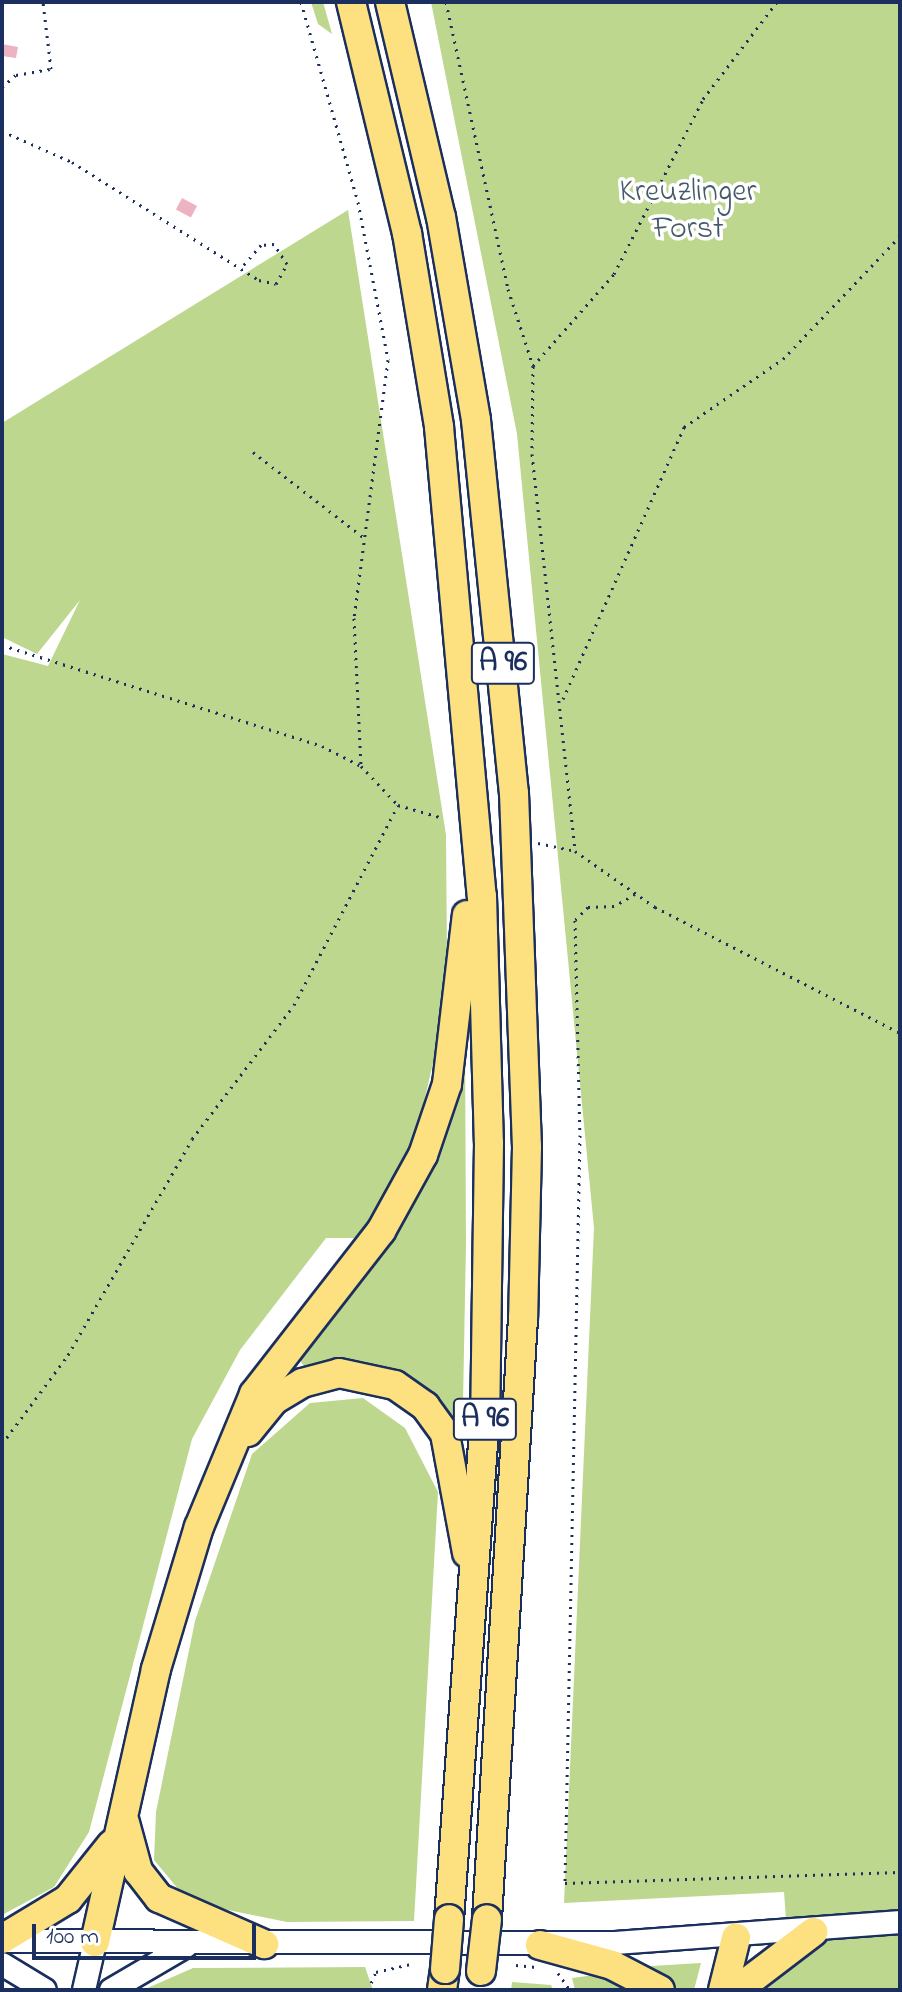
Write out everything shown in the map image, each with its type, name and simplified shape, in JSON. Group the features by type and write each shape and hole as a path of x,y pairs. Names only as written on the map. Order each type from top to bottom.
{"highway":[{"name":"A 96","path":"351,2 407,233 439,427 475,786 489,1143 475,1606 443,1980"},
{"name":"A 96","path":"390,2 441,217 476,420 514,793 527,1147 522,1381 487,1919 480,1984"},
{"path":"95,1942 172,1605 213,1491 254,1394 381,1231 431,1135 456,1035 475,786"},
{"path":"213,1491 256,1419 288,1391 339,1373 395,1385 436,1419 454,1457 475,1606"},
{"path":"2,1940 68,1899 120,1824"},
{"path":"120,1824 135,1863 159,1898 264,1944"},
{"path":"737,1990 813,1932"},
{"path":"704,1990 726,1939"},
{"path":"723,1990 726,1939"},
{"path":"540,1945 612,1965 660,1990"}],"main road":[{"path":"2,1940 540,1945 726,1939 900,1922"},
{"path":"84,1990 95,1942"},
{"path":"111,1990 193,1943"},
{"path":"2,1964 45,1990"}],"path":[{"path":"2,87 16,75 51,69 43,2"},
{"path":"301,2 358,202 388,360 354,618 361,766"},
{"path":"446,2 508,289 533,366 532,454 563,699 575,851"},
{"path":"533,366 614,274 703,99 777,2"},
{"path":"2,131 72,162 242,267 276,284 287,264 274,244 261,245 242,267"},
{"path":"563,699 684,427 783,359 900,236"},
{"path":"253,452 363,537"},
{"path":"2,645 322,746 361,766 398,805 443,818"},
{"path":"2,1444 68,1355 192,1139 294,1005 398,805"},
{"path":"538,843 575,851 635,894 900,1033"},
{"path":"635,894 614,906 588,907 575,920 580,1135 565,1883 900,1872"},
{"path":"368,1990 376,1972 410,1964"},
{"path":"516,1965 556,1971 570,1990"}],"green space":[{"path":"311,2 323,2 332,34 318,24"},
{"name":"Kreuzlinger Forst","path":"431,2 900,2 900,1990 751,1990 789,1960 784,1892 564,1903 594,1228 517,434"},
{"path":"348,210 446,835 447,961 436,1050 414,1145 357,1238 326,1238 240,1350 192,1439 89,1832 54,1887 2,1915 2,654 48,666 80,600 37,654 2,637 2,423"},
{"path":"465,1034 466,1244 462,1456 450,1423 339,1364 305,1368 300,1360 312,1335 371,1264"},
{"path":"363,1398 405,1428 438,1492 414,1921 287,1922 189,1902 154,1860 156,1812 195,1621 252,1454 310,1403"},
{"path":"701,1963 694,1990 671,1990 619,1968"},
{"path":"365,1967 373,1990 143,1990 193,1968"},
{"path":"602,1974 642,1990 575,1990 572,1978"},
{"path":"512,1982 551,1985 553,1990 511,1990"}],"building":[{"path":"2,44 18,47 16,58 2,56"},
{"path":"182,198 197,206 191,217 176,209"}]}
